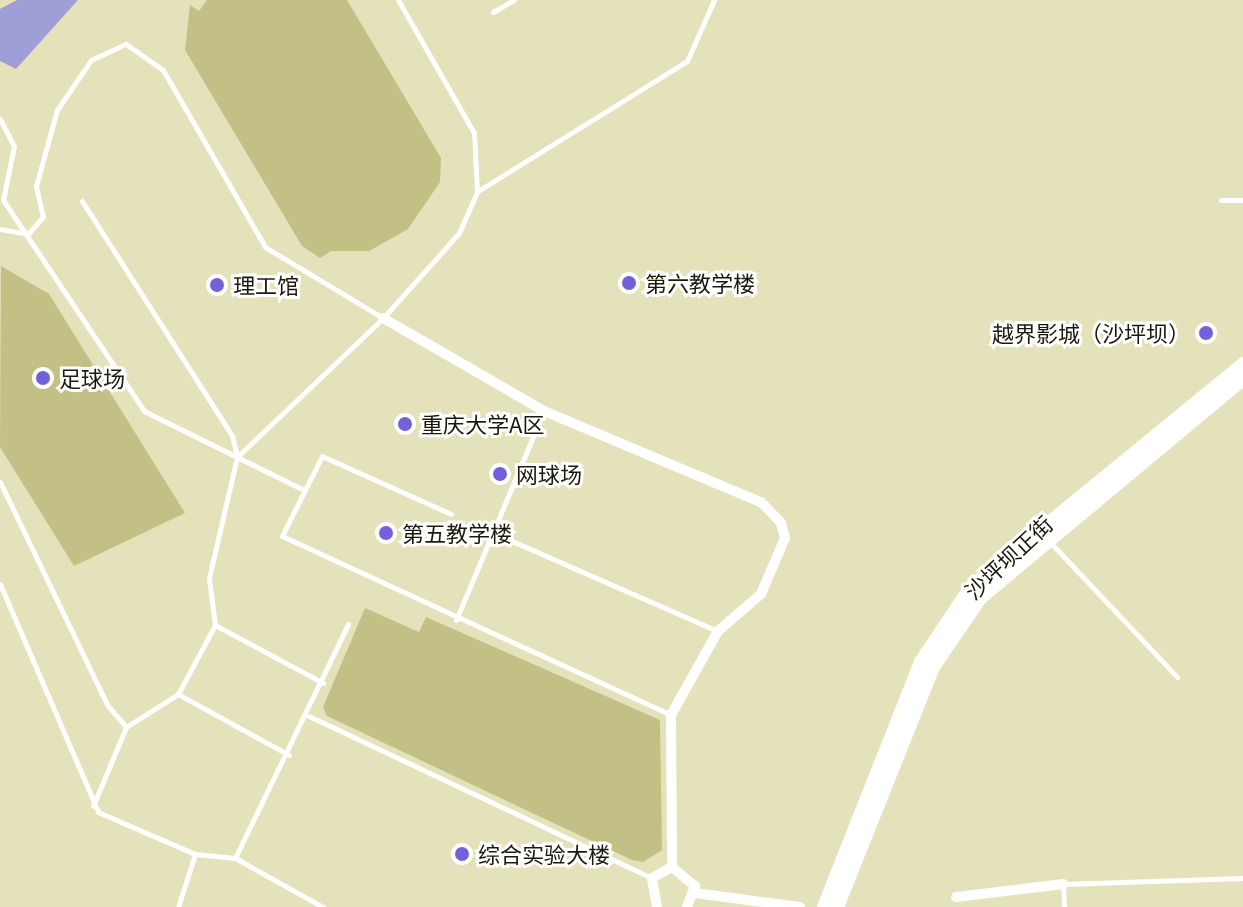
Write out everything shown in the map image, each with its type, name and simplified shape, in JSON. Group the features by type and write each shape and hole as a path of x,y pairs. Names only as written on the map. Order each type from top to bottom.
{"main road":[{"name":"沙坪坝正街","path":"824,907 921,662 964,596 1016,544 1243,364"},
{"name":"沙坪坝正街","path":"837,907 933,667 980,598 1046,538 1243,379"}],"street":[{"path":"383,318 544,411 773,511 785,538 761,594 718,631 671,715 672,867"},
{"path":"657,907 652,878 672,867 687,872 695,893"},
{"path":"956,897 1063,884"},
{"path":"687,907 695,893"},
{"path":"695,893 800,907"}],"lane":[{"path":"237,457 383,318 459,233 477,192 474,133 398,0"},
{"path":"493,12 514,0"},
{"path":"477,192 687,61 714,0"},
{"path":"28,234 43,217 36,186 57,110 91,60 126,44 163,70 265,247 383,318"},
{"path":"0,119 14,146 3,200 144,411 302,489"},
{"path":"1221,200 1243,200"},
{"path":"82,201 232,436 237,457 209,578 215,625 178,694 126,727 93,806"},
{"path":"0,229 28,234"},
{"path":"456,620 544,411"},
{"path":"451,514 322,456 302,489 285,541 671,715"},
{"path":"0,482 108,706 126,727"},
{"path":"494,533 718,631"},
{"path":"1046,538 1177,677"},
{"path":"0,584 93,806 195,854 235,858 323,907"},
{"path":"235,858 309,716 348,624"},
{"path":"215,625 323,683"},
{"path":"178,694 289,755"},
{"path":"309,716 652,878"},
{"path":"178,907 195,854"},
{"path":"1064,907 1063,884 1243,878"}],"shaded area":[{"path":"207,0 347,0 441,158 440,182 408,229 369,251 331,251 320,258 302,246 185,50 190,5 199,11"},
{"path":"1,266 49,294 185,513 74,566 0,447"},
{"path":"365,608 419,632 426,617 660,720 662,850 643,862 632,860 327,716 323,707"}],"water":[{"path":"17,0 78,0 16,69 0,61 0,9"}],"place":[{"name":"第六教学楼","path":"629,283"},
{"name":"理工馆","path":"217,285"},
{"name":"越界影城（沙坪坝）","path":"1206,333"},
{"name":"足球场","path":"43,378"},
{"name":"重庆大学A区","path":"405,424"},
{"name":"网球场","path":"500,474"},
{"name":"第五教学楼","path":"386,533"},
{"name":"综合实验大楼","path":"462,854"}]}
